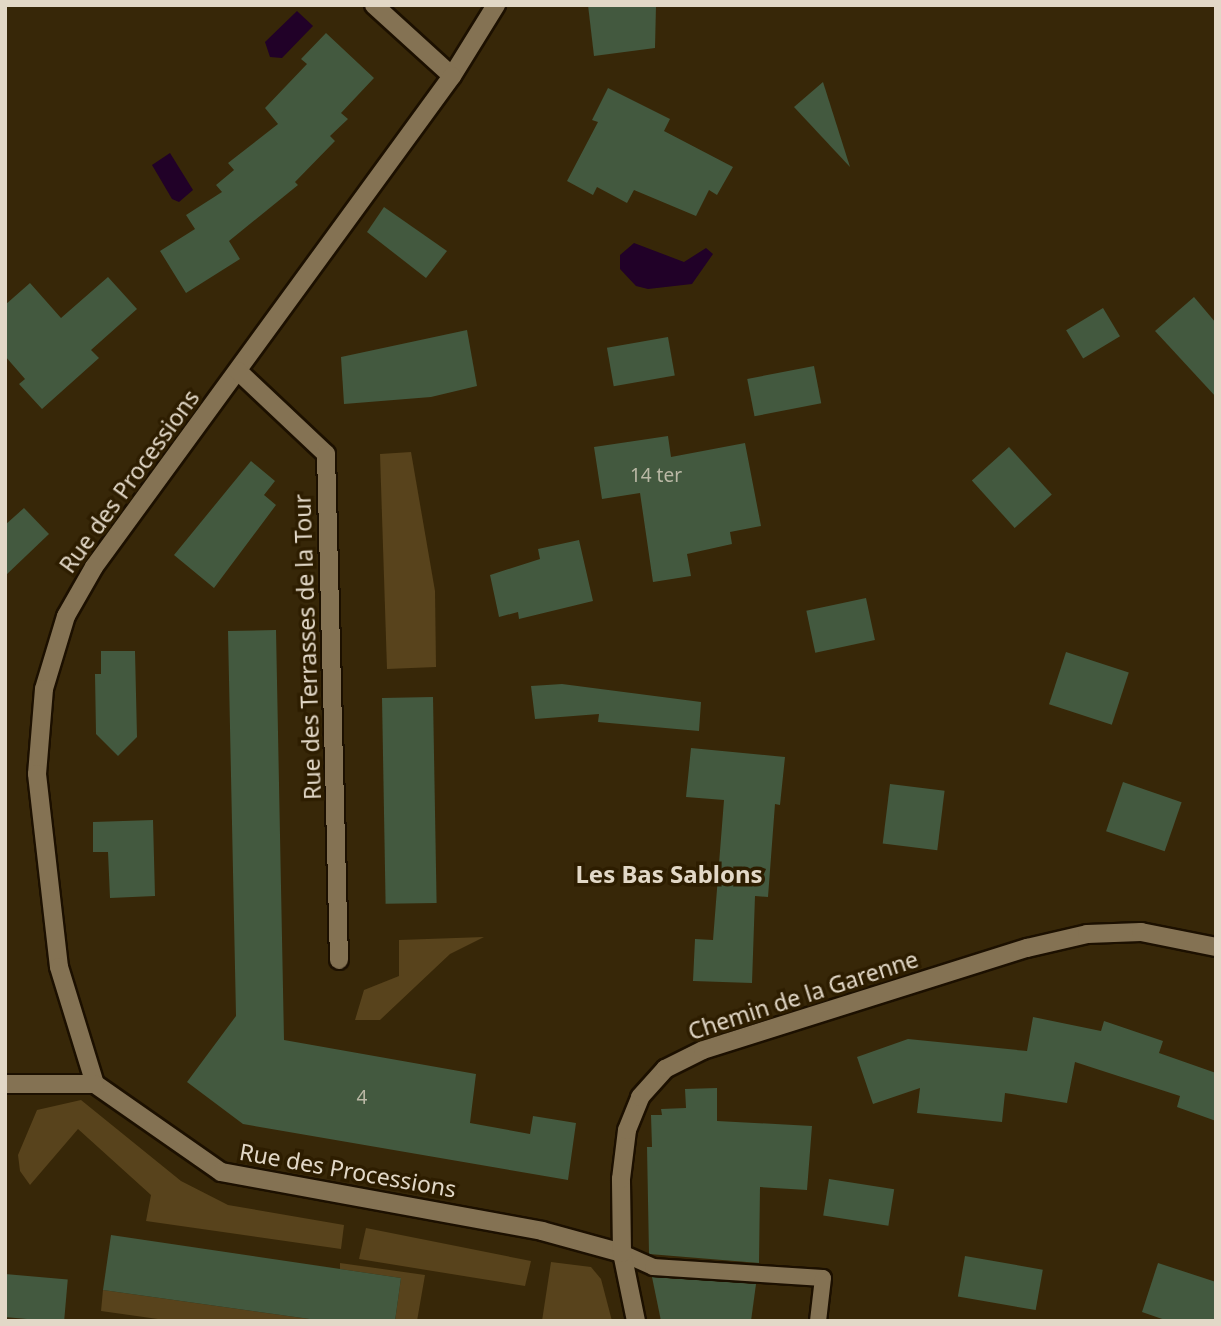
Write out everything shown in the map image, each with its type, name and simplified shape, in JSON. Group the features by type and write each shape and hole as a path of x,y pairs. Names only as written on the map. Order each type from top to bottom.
{"street":[{"path":"374,5 452,76"},
{"name":"Rue des Processions","path":"496,5 452,76 94,567 66,616 44,689 37,774 58,953 95,1084 221,1172 542,1231 622,1253"},
{"name":"Rue des Terrasses de la Tour","path":"239,371 326,454 339,960"},
{"name":"Chemin de la Garenne","path":"636,1321 622,1253 621,1180 627,1130 640,1097 665,1069 703,1050 1027,947 1087,934 1141,932 1216,947"},
{"path":"5,1084 95,1084"}],"lane":[{"path":"622,1253 653,1266 823,1278 818,1321"}],"shaded area":[{"path":"297,11 313,26 282,58 270,57 265,42"},
{"path":"170,153 193,190 179,202 172,199 152,165"},
{"path":"634,243 684,262 706,248 713,254 692,284 648,289 636,286 620,269 620,255"},
{"path":"411,452 435,591 436,667 387,669 380,454"},
{"path":"484,937 450,954 380,1020 355,1020 364,990 399,976 399,940"},
{"path":"81,1100 181,1181 228,1205 344,1225 341,1249 146,1221 151,1195 78,1129 30,1185 20,1171 18,1155 37,1110"},
{"path":"366,1228 531,1261 525,1286 359,1259"},
{"path":"551,1262 591,1267 601,1279 612,1321 542,1321"},
{"path":"340,1263 425,1275 417,1321 395,1321 401,1278 340,1269"},
{"path":"103,1290 324,1321 172,1321 101,1311"}],"building":[{"path":"588,5 656,5 655,48 594,56"},
{"path":"326,33 374,78 341,113 348,119 330,136 335,141 295,182 298,185 229,241 240,259 186,293 160,251 195,229 186,215 222,192 216,185 234,170 228,163 278,124 265,108 307,64 301,59"},
{"path":"823,82 850,167 794,107"},
{"path":"608,88 670,119 664,131 733,167 717,195 709,190 696,216 634,190 627,203 597,187 593,195 567,181 598,122 592,120"},
{"path":"384,207 447,251 426,278 367,232"},
{"path":"108,277 137,309 91,350 99,358 42,409 19,384 25,379 5,356 5,305 30,283 61,318"},
{"path":"1194,297 1216,323 1216,397 1155,331"},
{"path":"1103,308 1120,336 1083,358 1066,330"},
{"path":"467,330 477,386 431,397 344,404 341,357"},
{"path":"668,337 675,375 614,386 607,348"},
{"path":"814,366 821,403 755,416 747,379"},
{"path":"668,436 671,457 745,443 761,526 730,532 732,544 687,554 691,576 653,582 640,493 602,499 594,447"},
{"path":"1009,447 1052,495 1015,528 972,480"},
{"path":"251,461 275,481 264,495 276,505 214,588 174,555"},
{"path":"24,508 49,534 5,576 5,525"},
{"path":"579,540 593,601 519,619 518,612 499,617 490,575 540,559 538,549"},
{"path":"866,598 875,640 815,653 806,611"},
{"path":"276,630 284,1040 476,1074 470,1123 530,1134 533,1116 576,1123 568,1180 243,1124 187,1082 236,1016 228,631"},
{"path":"101,651 135,651 137,737 118,756 96,734 95,674 101,674"},
{"path":"1066,652 1129,672 1112,725 1049,704"},
{"path":"562,684 701,702 699,731 598,722 599,714 535,719 531,686"},
{"path":"433,697 437,903 386,904 382,698"},
{"path":"691,748 785,757 780,805 775,804 768,897 755,896 752,983 693,981 695,939 713,940 724,800 686,797"},
{"path":"1123,782 1182,802 1165,851 1106,831"},
{"path":"890,784 945,791 937,850 883,844"},
{"path":"153,820 155,896 110,898 108,852 93,852 93,822"},
{"path":"1033,1017 1101,1031 1104,1021 1163,1041 1159,1053 1216,1073 1216,1121 1177,1107 1180,1096 1075,1062 1067,1103 1005,1093 1002,1122 917,1113 920,1088 873,1104 857,1057 908,1039 1027,1051"},
{"path":"717,1088 717,1121 812,1126 807,1190 760,1187 759,1263 649,1254 647,1147 652,1147 651,1115 662,1115 661,1109 686,1108 685,1089"},
{"path":"829,1179 894,1189 888,1226 823,1216"},
{"path":"111,1235 401,1278 395,1321 324,1321 103,1290"},
{"path":"965,1256 1043,1270 1036,1310 958,1296"},
{"path":"1158,1263 1216,1282 1216,1321 1168,1321 1142,1312"},
{"path":"5,1274 68,1279 64,1321 5,1317"},
{"path":"652,1277 756,1284 751,1321 661,1321"}],"district":[{"name":"Les Bas Sablons","path":"669,874"}]}
